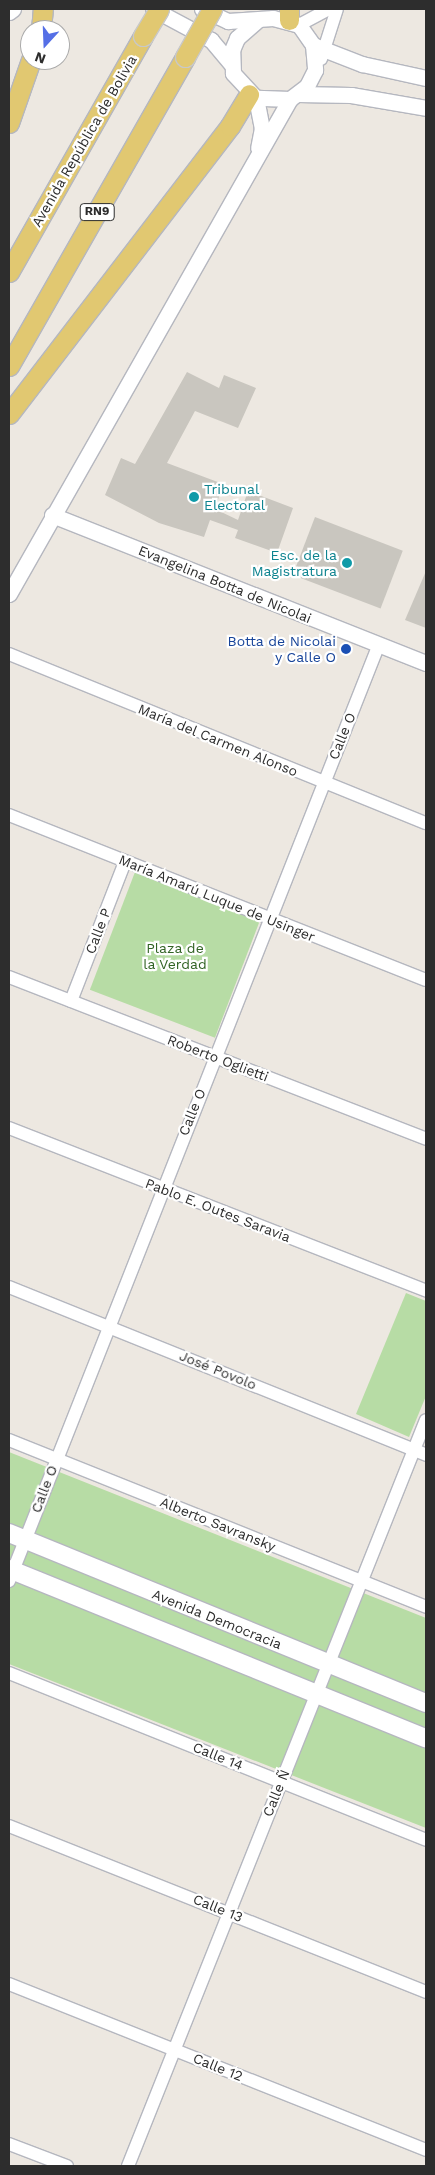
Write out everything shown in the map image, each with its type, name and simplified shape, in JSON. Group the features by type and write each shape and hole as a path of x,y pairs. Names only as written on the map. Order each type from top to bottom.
{"main road":[{"name":"Avenida República de Bolivia","path":"9,272 159,9"},
{"name":"RN9","path":"9,366 212,9"},
{"path":"9,123 28,70"},
{"path":"9,414 252,96"},
{"name":"Avenida Democracia","path":"16,1538 426,1703"},
{"path":"10,1574 426,1738"}],"street":[{"path":"9,12 13,9"},
{"path":"153,9 212,40 231,64 237,81 252,96 262,128 252,164"},
{"path":"202,9 228,21 292,18 329,9"},
{"path":"9,594 252,164 294,97 315,70 319,49 337,9"},
{"path":"292,18 319,49 426,78"},
{"path":"231,64 237,38 258,20"},
{"path":"252,96 351,95 426,108"},
{"name":"Evangelina Botta de Nicolai","path":"52,515 426,663"},
{"name":"Calle O","path":"10,1574 16,1538 55,1458 379,644"},
{"name":"María del Carmen Alonso","path":"10,657 426,823"},
{"name":"María Amarú Luque de Usinger","path":"9,816 426,980"},
{"name":"Calle P","path":"71,1001 125,862"},
{"name":"Roberto Oglietti","path":"9,977 426,1139"},
{"name":"Pablo E. Outes Saravia","path":"9,1128 426,1291"},
{"name":"José Povolo","path":"9,1287 420,1452"},
{"name":"Calle Ñ","path":"128,2166 176,2050 361,1581 420,1452 426,1420"},
{"name":"Alberto Savransky","path":"9,1440 426,1607"},
{"name":"Calle 14","path":"9,1673 426,1840"},
{"name":"Calle 13","path":"9,1826 426,1992"},
{"name":"Calle 12","path":"9,1984 426,2150"},
{"path":"9,2144 67,2166"}],"green space":[{"name":"Plaza de la Verdad","path":"135,872 260,920 215,1038 90,990"},
{"path":"406,1293 426,1301 426,1396 409,1437 356,1414"},
{"path":"9,1452 426,1618 426,1828 9,1664"}],"building":[{"path":"187,372 219,388 224,375 256,388 238,428 195,411 167,463 223,484 215,509 238,520 248,491 293,508 277,553 235,538 238,530 210,520 204,537 159,523 105,495 121,458 135,464"},
{"name":"Esc. de la Magistratura","path":"315,517 403,551 381,609 293,575"},
{"path":"426,571 426,628 405,620"}],"place":[{"name":"Tribunal Electoral","path":"194,497"},
{"name":"Esc. de la Magistratura","path":"347,563"},
{"name":"Botta de Nicolai y Calle O","path":"346,649"}]}
